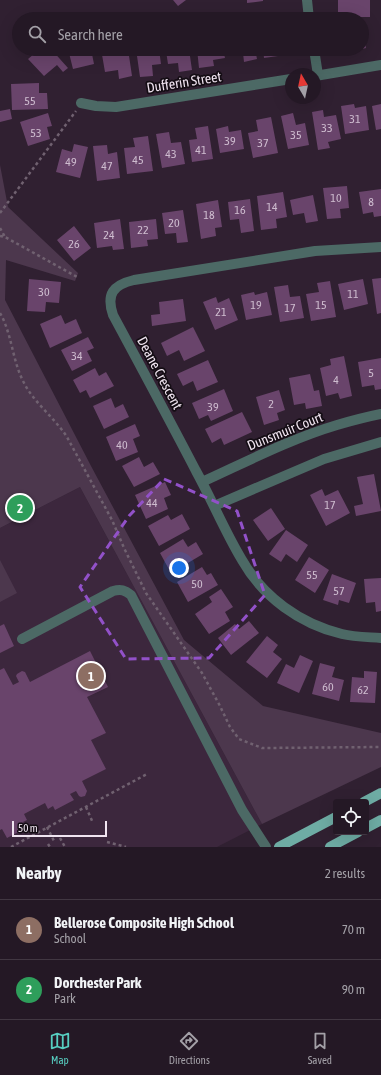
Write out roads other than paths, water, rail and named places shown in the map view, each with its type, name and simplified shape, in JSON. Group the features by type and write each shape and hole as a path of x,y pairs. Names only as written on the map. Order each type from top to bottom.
{"main road":[{"path":"369,799 381,793"},
{"path":"279,847 333,819"},
{"path":"369,826 381,820"},
{"path":"330,847 352,835"}],"street":[{"path":"307,0 308,12"},
{"path":"315,56 315,68"},
{"path":"321,74 381,65"},
{"name":"Dufferin Street","path":"81,103 96,106 116,107 285,80"},
{"name":"Deane Crescent","path":"381,247 315,251 134,280 121,284 111,294 110,302 114,316 202,482 241,560 257,582 283,607 306,621 343,634 381,638"},
{"name":"Dunsmuir Court","path":"202,482 303,437 336,425 381,414"},
{"path":"214,506 324,459 381,442"},
{"path":"22,639 113,591 126,591 131,595 242,810 266,847"}],"place":[{"name":"Dorchester Park","path":"20,508"},
{"name":"Bellerose Composite High School","path":"91,676"}]}
